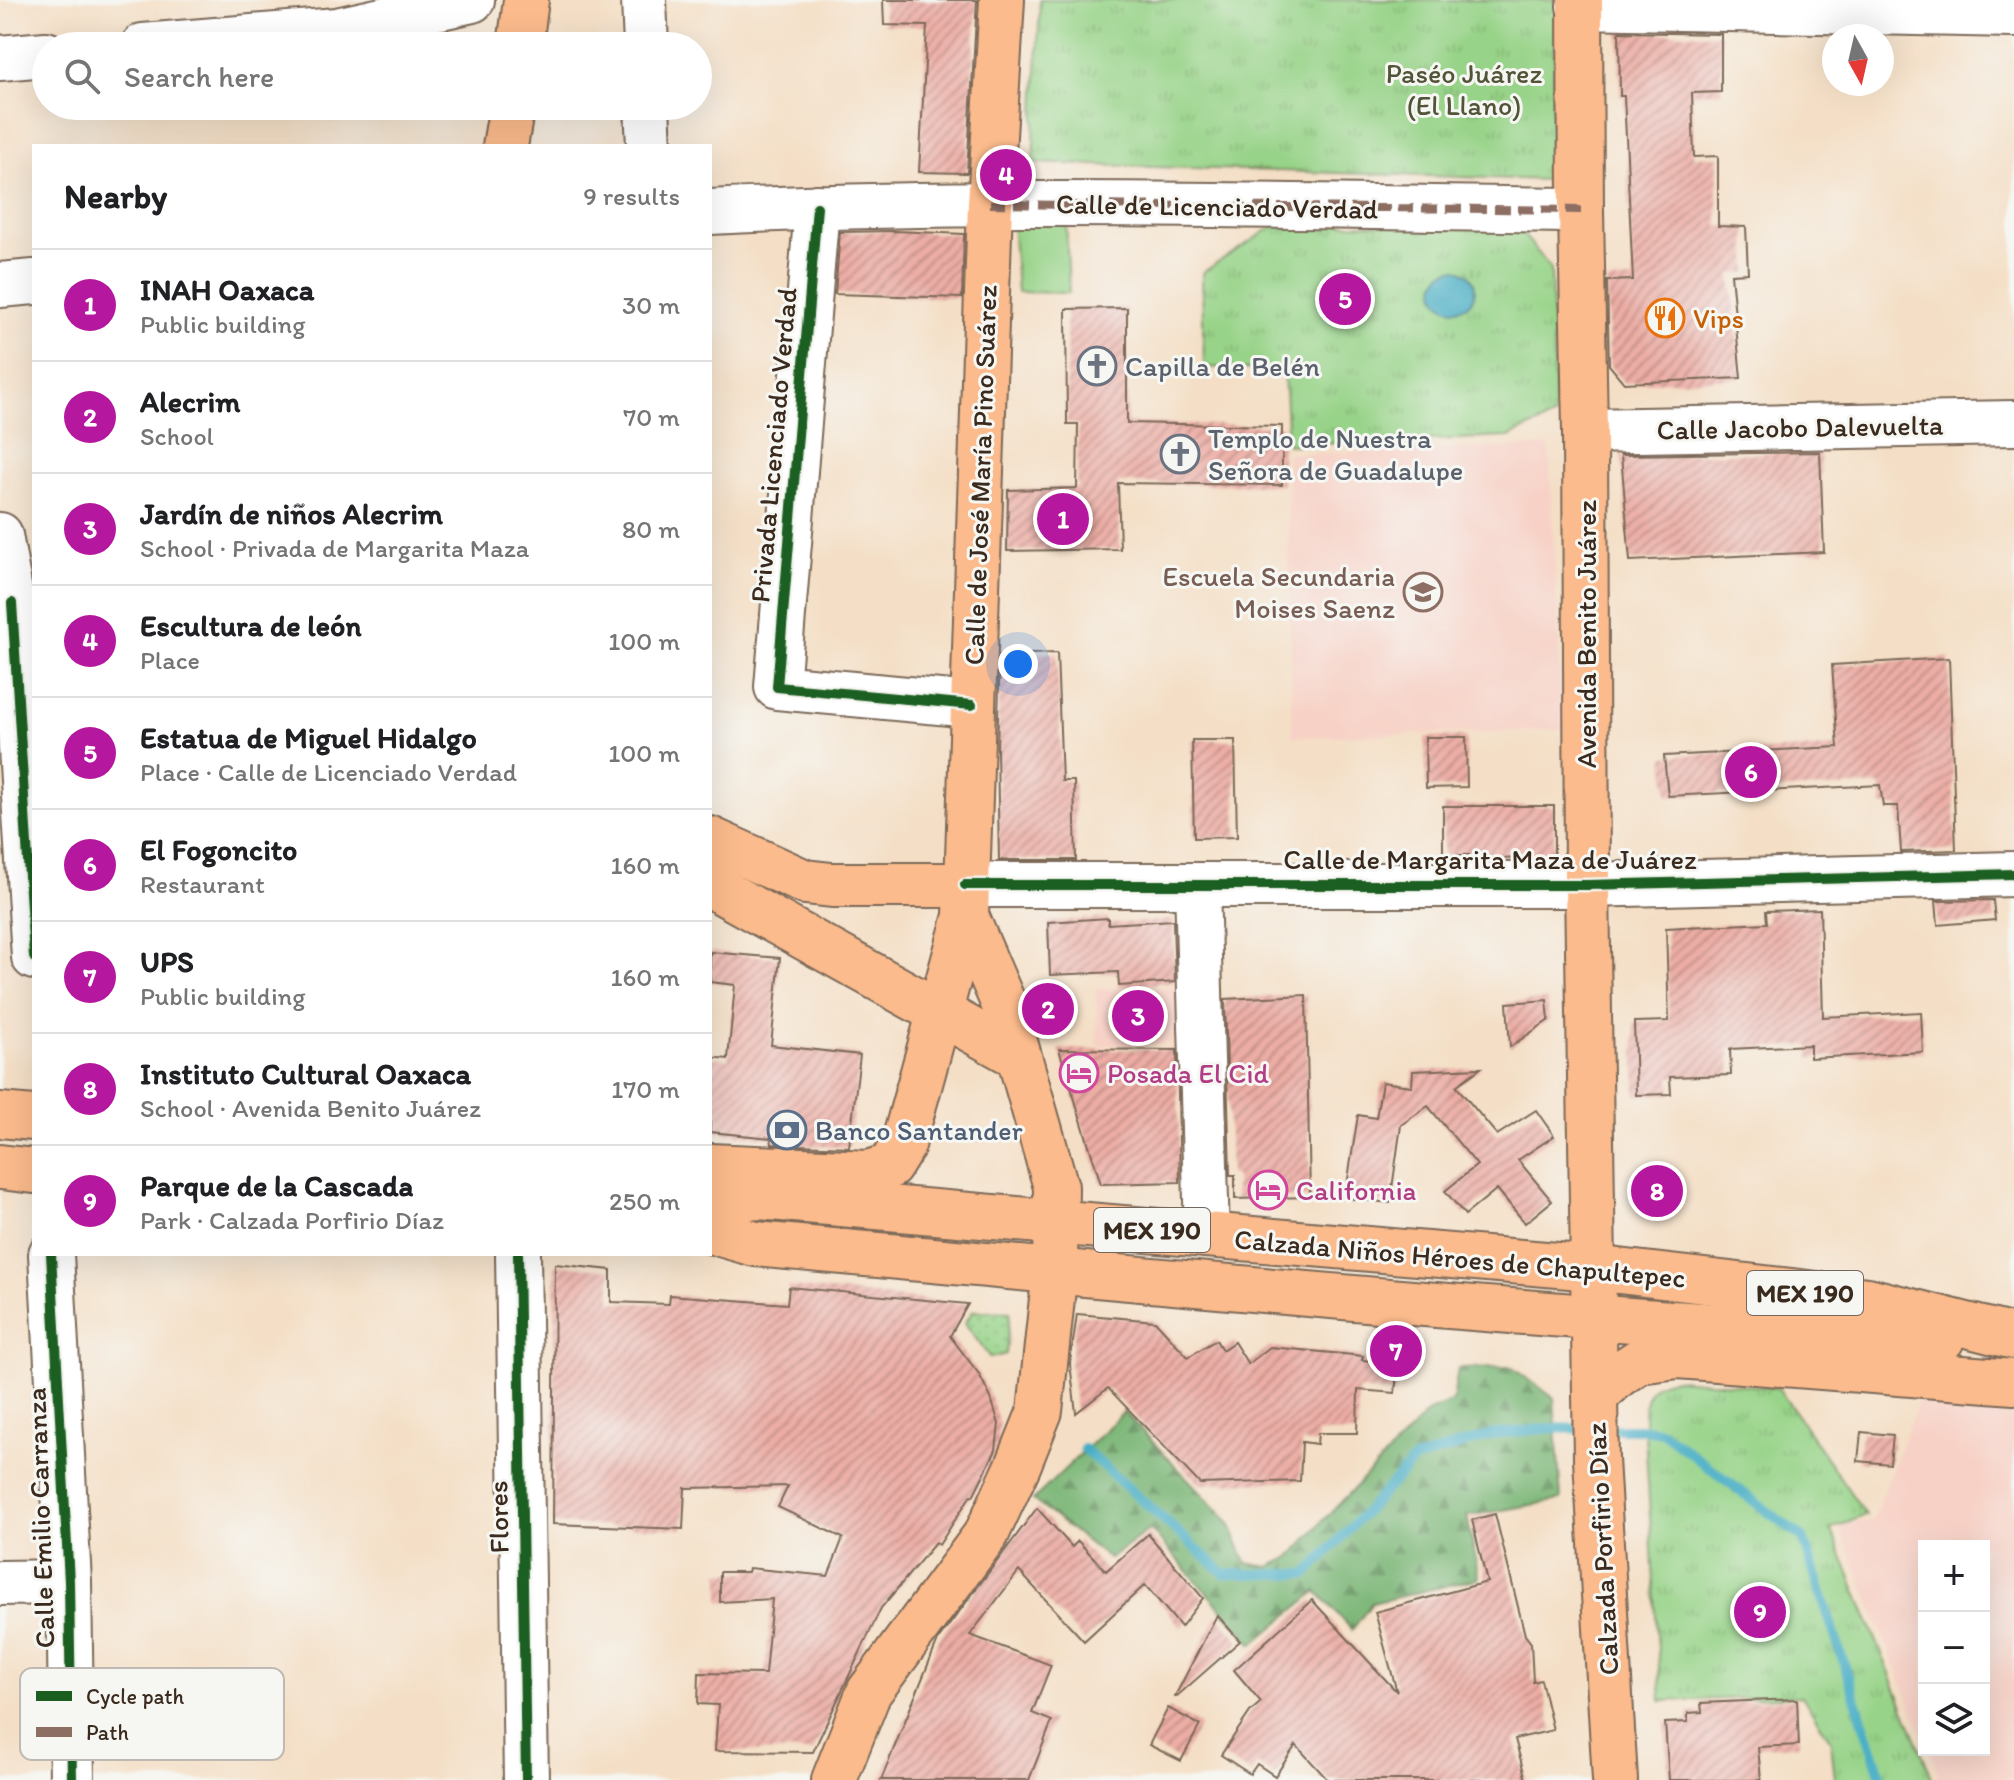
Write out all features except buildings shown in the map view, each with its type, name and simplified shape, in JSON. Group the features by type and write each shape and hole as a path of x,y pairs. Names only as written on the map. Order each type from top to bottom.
{"main road":[{"path":"522,32 526,0"},
{"name":"Calle de José María Pino Suárez","path":"834,1780 869,1692 987,1533 1018,1466 1040,1411 1055,1270 1056,1187 1005,1007 966,900 990,204 1002,0"},
{"name":"Avenida Benito Juárez","path":"1579,3 1593,1268"},
{"path":"505,144 510,120"},
{"path":"712,840 805,882 966,900 903,1145 890,1166 869,1173 712,1166"},
{"path":"712,886 1018,1056"},
{"path":"0,1115 32,1118"},
{"path":"0,1167 32,1171"},
{"name":"Calzada Niños Héroes de Chapultepec","path":"712,1201 759,1197 1593,1268 1868,1300 2014,1340"},
{"name":"Calzada Niños Héroes de Chapultepec","path":"712,1232 755,1244 1593,1318 1858,1335 2014,1340"},
{"name":"Calzada Porfirio Díaz","path":"1593,1268 1596,1459 1615,1780"},
{"path":"1595,1396 1639,1361 1678,1356 2014,1382"}],"street":[{"path":"313,32 337,30 472,0"},
{"path":"644,0 645,32"},
{"path":"1579,3 2014,15"},
{"path":"0,58 32,55"},
{"path":"648,120 649,144"},
{"name":"Calle de Licenciado Verdad","path":"712,212 990,204 1581,210"},
{"name":"Privada Licenciado Verdad","path":"817,207 777,687 972,705"},
{"path":"0,285 32,282"},
{"name":"Calle Jacobo Dalevuelta","path":"1585,431 2014,423"},
{"path":"0,535 23,602 32,892"},
{"name":"Calle de Margarita Maza de Juárez","path":"966,900 1197,885 1587,885 2014,874"},
{"path":"1197,885 1207,1235"},
{"name":"Calle Emilio Carranza","path":"51,1256 69,1582 70,1668"},
{"name":"Flores","path":"518,1256 526,1780"},
{"path":"0,1583 69,1582"},
{"name":"Calle Emilio Carranza","path":"72,1760 72,1780"}],"shaded area":[{"name":"Escuela Secundaria Moises Saenz","path":"1549,446 1563,730 1292,737 1287,454"},
{"path":"1178,987 1180,1043 1097,1046 1096,989"},
{"path":"1921,1395 2014,1404 2014,1780 1941,1780 1931,1756 1990,1756 1990,1540 1918,1540 1918,1723 1839,1526 1873,1520"}],"green space":[{"name":"Paséo Juárez (El Llano)","path":"1040,0 1557,0 1549,180 1033,163"},
{"path":"1066,219 1069,293 1017,292 1012,220"},
{"path":"1277,224 1516,225 1551,269 1555,416 1509,437 1288,445 1284,371 1204,367 1202,273"},
{"path":"973,1311 1010,1312 1006,1354 990,1358 965,1323"},
{"path":"1511,1367 1554,1398 1561,1500 1467,1516 1479,1578 1372,1603 1352,1630 1317,1591 1253,1644 1150,1529 1109,1559 1033,1500 1124,1412 1230,1523 1246,1563 1269,1567 1291,1557 1429,1411 1453,1401 1458,1368"},
{"path":"1677,1379 1778,1388 1866,1515 1831,1529 1918,1743 1918,1756 1923,1756 1933,1780 1835,1780 1831,1741 1802,1696 1661,1701 1644,1416 1648,1394 1661,1382"}],"water":[{"path":"1455,269 1469,275 1475,289 1469,303 1455,309 1441,303 1435,289 1441,275"}],"waterway":[{"path":"1084,1449 1225,1574 1307,1574 1414,1460 1490,1435 1550,1428 1587,1429"},
{"path":"1607,1429 1662,1432 1803,1538 1882,1780"}],"marked path":[{"path":"990,204 1581,210"}],"cycle path":[{"path":"817,207 777,687 972,705"},
{"path":"12,603 32,925"},
{"path":"965,885 1587,885 2014,874"},
{"path":"51,1256 69,1582 70,1668"},
{"path":"518,1256 526,1780"},
{"path":"72,1760 72,1780"}],"place":[{"name":"Escultura de león","path":"1006,175"},
{"name":"Estatua de Miguel Hidalgo","path":"1345,299"},
{"name":"Vips","path":"1665,318"},
{"name":"Capilla de Belén","path":"1097,366"},
{"name":"Templo de Nuestra Señora de Guadalupe","path":"1180,454"},
{"name":"INAH Oaxaca","path":"1063,519"},
{"name":"Escuela Secundaria Moises Saenz","path":"1423,592"},
{"name":"El Fogoncito","path":"1751,772"},
{"name":"Alecrim","path":"1048,1009"},
{"name":"Jardín de niños Alecrim","path":"1138,1016"},
{"name":"Posada El Cid","path":"1079,1073"},
{"name":"Banco Santander","path":"787,1130"},
{"name":"California","path":"1268,1190"},
{"name":"Instituto Cultural Oaxaca","path":"1657,1191"},
{"name":"UPS","path":"1396,1351"},
{"name":"Parque de la Cascada","path":"1760,1612"}]}
